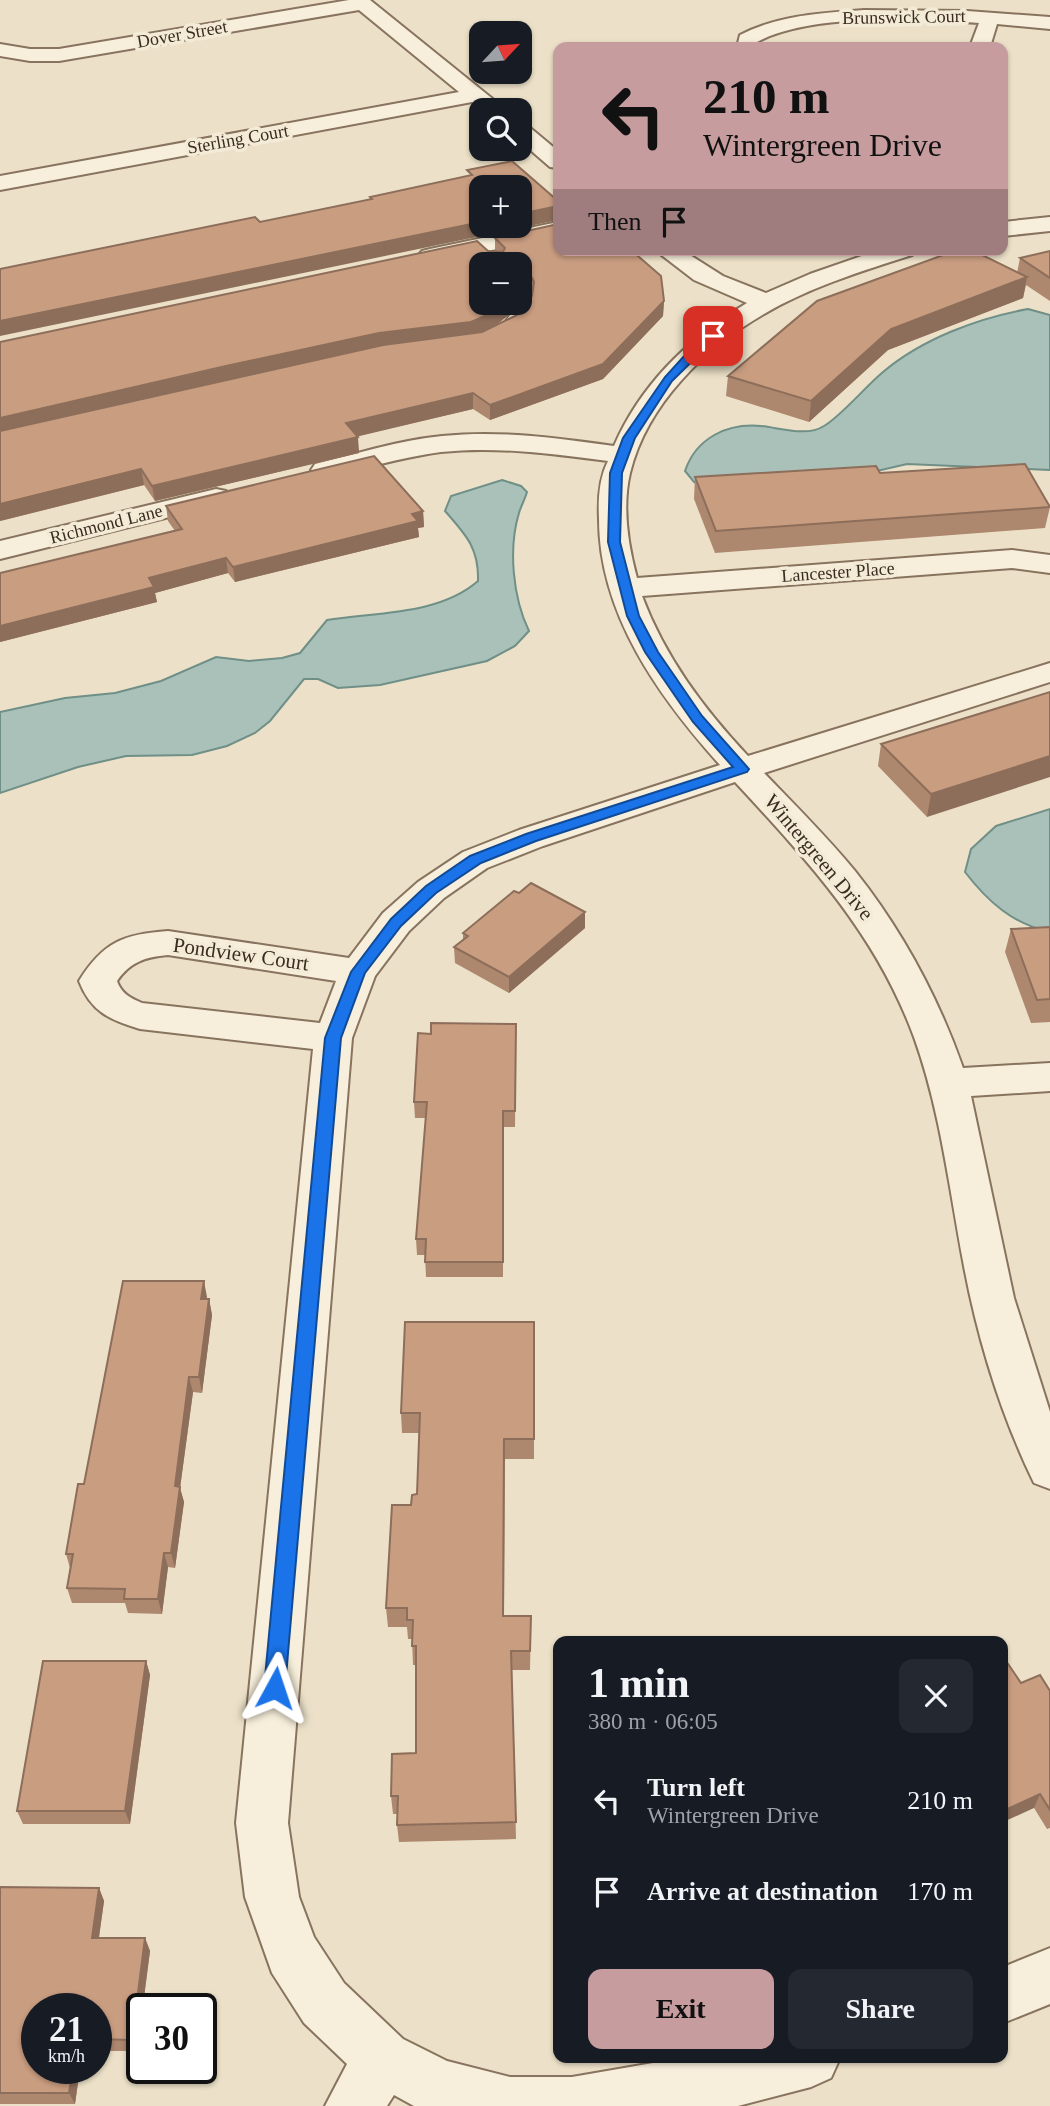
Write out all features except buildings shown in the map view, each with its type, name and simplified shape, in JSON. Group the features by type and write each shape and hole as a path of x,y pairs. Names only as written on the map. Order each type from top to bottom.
{"street":[{"name":"Dover Street","path":"0,50 30,55 59,55 361,2"},
{"path":"361,2 480,98"},
{"name":"Brunswick Court","path":"747,42 747,39 762,30 844,17 920,14 1050,23"},
{"name":"Brunswick Court","path":"982,42 990,18"},
{"name":"Sterling Court","path":"0,183 476,95"},
{"path":"532,141 553,158"},
{"path":"1008,229 1050,225"},
{"path":"412,260 484,252 553,231"},
{"path":"675,256 703,276 727,288 768,302"},
{"name":"Wintergreen Drive","path":"887,256 802,286 768,302 739,318 690,356 648,407 629,438 616,473 614,542 633,616 651,652 675,689 742,769 831,864 871,917 902,970 930,1027 949,1083 992,1298 1016,1387 1050,1469"},
{"path":"302,476 413,449 460,443 510,442 624,455"},
{"name":"Richmond Lane","path":"0,550 239,491"},
{"name":"Lancester Place","path":"625,588 1012,559 1050,564"},
{"path":"793,2063 751,2075 572,2106 510,2106 439,2088 383,2059 324,2003 292,1953 272,1897 262,1823 333,1038 358,972 396,922 431,890 475,860 531,838 742,769 1050,672"},
{"name":"Pondview Court","path":"333,1038 140,1016 122,1010 104,999 98,981 106,965 123,952 142,945 168,943 358,972"},
{"path":"949,1083 1050,1076"},
{"path":"1008,1993 1050,1976"},
{"path":"354,2106 383,2059"}],"lane":[{"path":"496,333 506,328 518,315"}],"water":[{"path":"1028,309 1050,315 1050,470 907,464 851,477 705,488 694,482 685,471 697,450 714,435 736,427 748,426 802,431 817,429 838,415 883,372 915,350 970,324"},
{"path":"502,480 521,486 527,492 516,527 513,557 519,604 529,631 515,646 487,661 380,685 338,688 318,679 304,679 270,721 255,733 227,746 192,755 126,756 78,767 0,793 0,712 65,698 115,693 161,681 216,657 249,661 282,658 300,653 327,620 407,610 445,600 462,592 478,581 476,560 465,535 445,511 451,496"},
{"path":"1050,809 1050,932 1024,923 1002,910 965,872 971,849 996,826"}],"route":[{"path":"275,1688 333,1038 358,972 396,922 431,890 475,860 531,838 742,769 698,719 651,652 633,616 614,542 616,473 629,438 668,379 713,336"}]}
